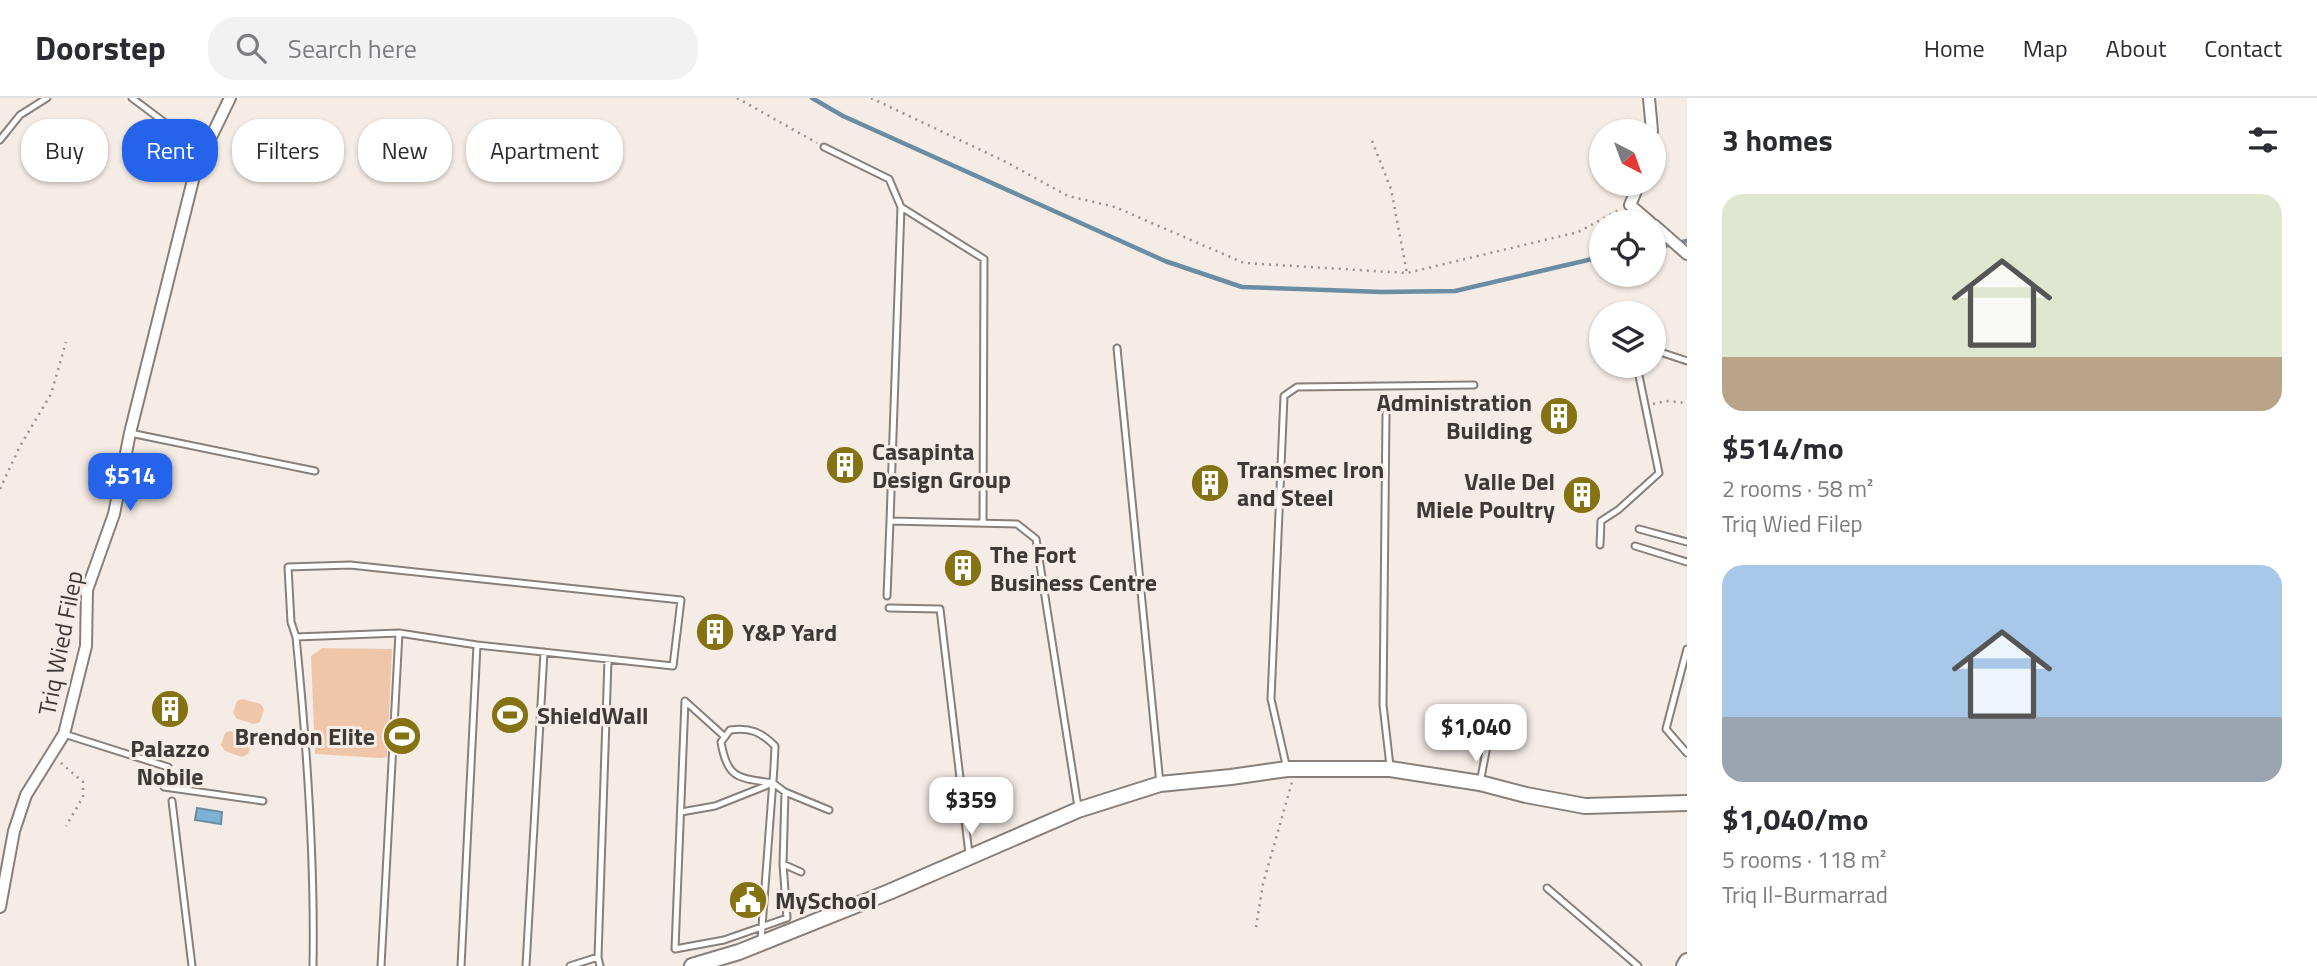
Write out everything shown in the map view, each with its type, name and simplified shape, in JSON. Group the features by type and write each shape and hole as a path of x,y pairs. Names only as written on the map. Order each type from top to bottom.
{"street":[{"name":"Triq Wied Filep","path":"218,123 230,98"},
{"path":"1649,98 1651,119"},
{"name":"Triq Wied Filep","path":"0,907 18,819 26,795 64,733 86,646 87,590 114,514 130,433 193,182"},
{"path":"1634,196 1630,205 1636,210"},
{"path":"1666,236 1687,254"},
{"path":"692,966 761,943 790,924 970,857 1078,810 1160,784 1291,769 1390,769 1480,783 1585,806 1687,803"},
{"path":"1684,966 1687,961"}],"lane":[{"path":"0,141 20,115 47,98"},
{"path":"132,98 160,119"},
{"path":"824,147 889,179 901,207 887,596"},
{"path":"901,207 984,259 983,523"},
{"path":"1117,348 1160,784"},
{"path":"1666,355 1687,361"},
{"path":"1600,545 1601,521 1618,510 1660,473 1640,378"},
{"path":"1291,769 1271,699 1284,397 1297,387 1474,385"},
{"path":"1386,413 1382,705 1390,769"},
{"path":"130,433 315,471"},
{"path":"890,521 1017,524 1036,539 1078,810"},
{"path":"1639,529 1687,542"},
{"path":"1636,546 1687,562"},
{"path":"296,637 399,633 477,645 673,666 681,600 350,565 288,567 290,622 296,637 309,766 315,894 313,966"},
{"path":"888,608 940,609 970,857"},
{"path":"381,966 399,633"},
{"path":"461,966 477,645"},
{"path":"1687,649 1666,729 1687,753"},
{"path":"526,966 544,652"},
{"path":"600,966 598,957 608,660"},
{"path":"725,737 685,701 675,949 724,940 762,927 790,924 783,864 785,792"},
{"path":"761,943 773,783 775,746 763,733 744,728 730,730 721,742 724,763 736,775 773,783 785,792 829,810"},
{"path":"64,733 168,767 164,787 263,801"},
{"path":"1480,783 1487,746"},
{"path":"681,812 715,806 773,783"},
{"path":"172,801 192,966"},
{"path":"783,864 802,872"},
{"path":"1547,888 1638,966"},
{"path":"570,966 598,957"}],"path":[{"path":"737,98 824,147"},
{"path":"871,98 1006,162 1068,196 1115,207 1244,263 1407,273 1578,232 1630,205"},
{"path":"1372,141 1391,189 1407,273"},
{"path":"0,489 19,448 51,394 66,342"},
{"path":"1646,405 1666,401 1687,403"},
{"path":"50,757 83,782 83,797 66,826"},
{"path":"1255,927 1263,884 1289,797 1291,769"}],"shaded area":[{"path":"322,648 392,649 387,757 315,754 311,656"},
{"path":"242,699 261,704 264,710 260,722 254,724 237,719 233,713 237,701"},
{"path":"230,731 249,737 252,742 248,754 242,757 225,751 221,745 225,733"}],"water":[{"path":"197,808 222,812 221,824 195,820"}],"waterway":[{"path":"812,98 843,116 1165,261 1242,287 1382,292 1455,291 1589,260"},
{"path":"1666,245 1687,241"}],"place":[{"name":"Administration Building","path":"1559,416"},
{"name":"Casapinta Design Group","path":"845,465"},
{"name":"Transmec Iron and Steel","path":"1210,483"},
{"name":"Valle Del Miele Poultry","path":"1582,495"},
{"name":"The Fort Business Centre","path":"963,568"},
{"name":"Y&P Yard","path":"715,632"},
{"name":"Palazzo Nobile","path":"170,709"},
{"name":"ShieldWall","path":"510,715"},
{"name":"Brendon Elite","path":"402,736"},
{"name":"MySchool","path":"748,900"}]}
